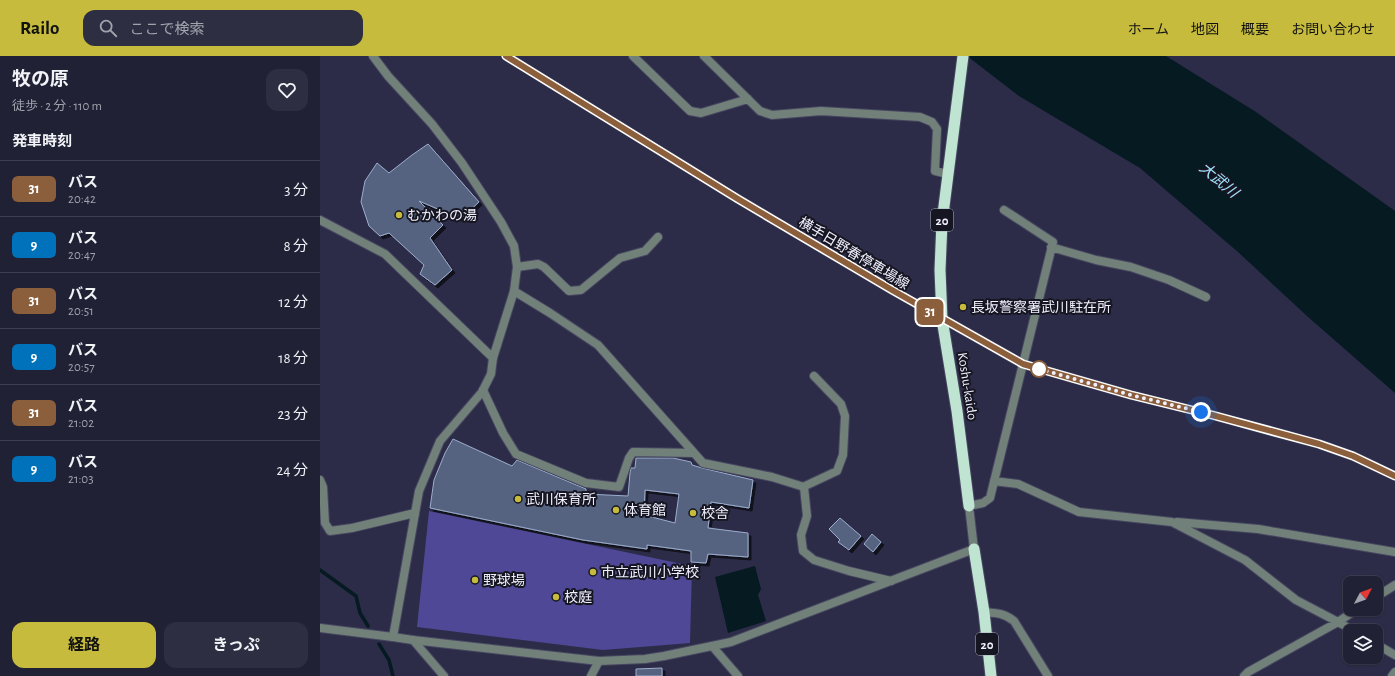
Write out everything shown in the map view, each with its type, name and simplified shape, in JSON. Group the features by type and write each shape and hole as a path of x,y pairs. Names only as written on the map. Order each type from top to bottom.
{"highway":[{"name":"Koshu-kaido","path":"963,56 942,222 940,270 942,319 957,411 969,506"},
{"name":"20","path":"974,549 984,612 991,676"}],"main road":[{"name":"横手日野春停車場線","path":"506,56 738,199 942,319 1023,364 1131,395 1319,444 1353,456 1395,476"}],"street":[{"path":"373,56 388,76 432,124 462,163 501,222 514,246 517,267 514,291 493,358 491,374 483,390 440,441 419,491 393,637"},
{"path":"633,56 690,112 701,112 748,99"},
{"path":"704,56 760,111 772,115 821,111 920,117 932,122 936,129 935,171 948,174"},
{"path":"320,628 599,661 644,659 713,647 731,642 891,581 915,570 974,549 969,506 983,503 990,498 1053,242 1004,210"},
{"path":"320,220 385,254 493,358"},
{"path":"517,267 538,264 544,267 569,291 581,290 620,258 645,251 658,237"},
{"path":"1051,247 1096,260 1131,266 1169,280 1206,297"},
{"path":"514,291 598,345 703,463 772,477 804,487 807,516 801,535 803,551 814,560 849,571 891,581"},
{"path":"805,486 837,471 843,455 845,416 841,404 814,376"},
{"path":"483,390 503,433 516,454 586,483 619,487 629,458 633,452 694,453"},
{"path":"320,480 323,487 325,523 330,531 352,528 415,513"},
{"path":"994,481 1018,484 1079,512 1258,529 1395,552"},
{"path":"1172,522 1245,560 1296,600 1343,625"},
{"path":"1383,593 1395,585"},
{"path":"984,612 1000,613 1008,616 1014,621 1048,676"},
{"path":"1244,676 1248,672 1347,616"},
{"path":"413,640 444,676"},
{"path":"713,647 738,676"},
{"path":"1383,648 1395,655"},
{"path":"591,676 599,661"},
{"path":"1392,676 1395,672"}],"shaded area":[{"name":"校庭","path":"429,511 692,566 690,643 603,650 417,627"}],"water":[{"name":"大武川","path":"967,56 1166,56 1256,112 1395,211 1395,393 1307,316 1238,252 1140,168 1019,96"},
{"path":"755,566 761,589 758,595 766,621 728,633 715,577"}],"building":[{"name":"むかわの湯","path":"428,144 479,202 461,219 419,201 443,225 430,238 452,270 435,285 420,274 424,265 389,233 380,236 369,226 361,202 365,181 377,163 389,173"},
{"path":"453,439 512,466 517,460 586,489 586,494 628,496 631,468 635,468 636,458 673,458 691,462 692,465 702,468 753,480 749,508 711,502 708,528 748,533 748,557 708,554 706,563 691,562 691,551 647,545 647,549 583,540 430,508 434,480 445,453","holes":["645,490 679,494 675,523 644,515"]},
{"path":"840,518 861,536 849,550 838,542 840,540 829,529"},
{"path":"872,534 881,542 873,552 864,544"},
{"path":"662,668 662,676 636,676 636,669"}],"waterway":[{"path":"320,570 356,596 360,613 368,626"},
{"path":"379,644 389,660 393,676"}],"bus line":[{"name":"31","path":"506,56 738,199 892,290 1023,364 1131,395 1319,444 1353,456 1395,476"}],"place":[{"name":"むかわの湯","path":"399,215"},
{"name":"長坂警察署武川駐在所","path":"963,307"},
{"name":"武川保育所","path":"518,499"},
{"name":"体育館","path":"616,510"},
{"name":"校舎","path":"693,513"},
{"name":"市立武川小学校","path":"593,572"},
{"name":"野球場","path":"475,580"},
{"name":"校庭","path":"556,597"}],"route":[{"path":"1039,369 1036,368 1131,395 1201,412"}]}
